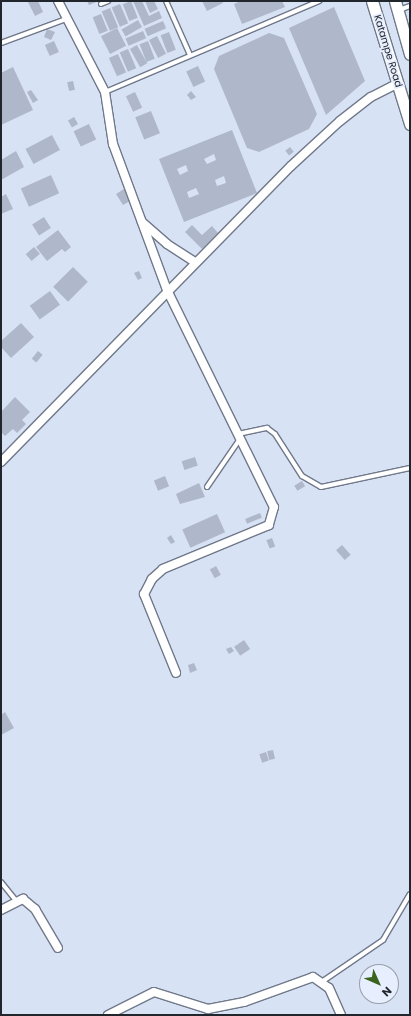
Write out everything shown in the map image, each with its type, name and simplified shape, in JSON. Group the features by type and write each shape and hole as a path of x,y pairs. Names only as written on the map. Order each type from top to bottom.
{"main road":[{"name":"Katampe Road","path":"372,1 410,124"},
{"name":"Katampe Road","path":"396,6 409,50"}],"street":[{"path":"58,1 105,92 113,144 166,290 274,507 274,518 260,531 163,569 152,579 144,594 176,673"},
{"path":"1,462 166,290 340,121 371,97 398,83"},
{"path":"141,221 167,244 196,262"},
{"path":"1,910 22,899 35,909 58,948"},
{"path":"108,1015 154,992 208,1008 244,1002 313,977 323,981 341,1015"}],"lane":[{"path":"101,4 108,1"},
{"path":"166,1 190,55"},
{"path":"105,92 319,1"},
{"path":"396,6 410,6"},
{"path":"1,42 66,19"},
{"path":"207,487 239,436 267,428 275,434 302,476 321,487 410,468"},
{"path":"1,882 17,902"},
{"path":"323,981 383,940 410,894"}],"building":[{"path":"38,1 43,12 35,16 28,2"},
{"path":"87,1 99,1 89,5"},
{"path":"131,1 138,18 129,21 123,4"},
{"path":"133,1 142,1 149,16 159,11 162,18 144,26"},
{"path":"145,1 154,1 158,9 150,13"},
{"path":"202,1 222,1 223,3 207,11"},
{"path":"241,1 282,1 285,7 242,24 234,4"},
{"path":"120,4 128,23 120,27 112,8"},
{"path":"334,7 365,81 326,115 289,28"},
{"path":"110,8 118,27 110,31 102,12"},
{"path":"101,14 108,31 99,34 93,17"},
{"path":"138,20 142,27 126,36 122,30"},
{"path":"163,21 166,28 148,36 145,29"},
{"path":"117,28 126,46 110,54 101,36"},
{"path":"47,29 55,32 51,40 44,37"},
{"path":"143,31 146,38 129,46 126,38"},
{"path":"169,32 176,50 167,53 161,35"},
{"path":"269,33 284,38 317,114 309,129 259,152 247,148 214,69 219,56"},
{"path":"157,36 166,54 158,58 149,40"},
{"path":"54,41 59,52 50,56 45,45"},
{"path":"148,41 155,59 146,62 140,44"},
{"path":"137,45 147,63 140,67 130,49"},
{"path":"128,49 136,68 128,72 120,53"},
{"path":"118,54 126,72 117,76 109,58"},
{"path":"198,66 205,81 193,87 186,71"},
{"path":"13,67 33,110 1,125 1,73"},
{"path":"73,81 75,90 69,91 67,82"},
{"path":"31,90 38,100 33,103 27,92"},
{"path":"191,91 196,97 191,100 187,95"},
{"path":"135,92 142,107 133,112 126,96"},
{"path":"151,111 160,133 144,140 135,117"},
{"path":"74,117 78,124 72,127 68,120"},
{"path":"89,124 96,139 81,147 74,131"},
{"path":"232,130 257,193 184,222 159,159","holes":["214,154 216,160 207,164 204,159","186,165 188,171 180,175 177,169","224,176 226,183 217,186 215,180","196,188 199,194 189,198 187,192"]},
{"path":"52,135 60,150 33,164 26,149"},
{"path":"290,147 294,152 289,155 285,151"},
{"path":"16,151 24,167 1,180 1,160"},
{"path":"51,175 59,193 29,207 21,188"},
{"path":"124,189 130,201 123,205 116,194"},
{"path":"6,194 13,209 1,214 1,197"},
{"path":"44,217 51,228 39,235 32,224"},
{"path":"192,225 202,235 212,226 218,233 202,249 185,232"},
{"path":"58,230 71,247 65,252 62,249 47,261 36,247"},
{"path":"34,247 40,254 32,261 26,254"},
{"path":"73,267 88,282 68,302 53,287"},
{"path":"139,271 142,278 138,280 134,273"},
{"path":"50,291 60,305 40,319 30,306"},
{"path":"21,323 34,337 11,358 1,347 1,341"},
{"path":"38,351 43,355 36,363 32,359"},
{"path":"15,397 30,412 22,420 26,424 17,433 13,429 5,436 1,432 1,412"},
{"path":"195,457 198,466 184,470 182,461"},
{"path":"165,476 169,486 158,491 154,480"},
{"path":"302,481 305,486 297,491 294,486"},
{"path":"199,483 205,497 180,504 176,494"},
{"path":"260,513 262,518 247,524 245,519"},
{"path":"217,514 225,532 190,548 182,529"},
{"path":"171,535 175,542 171,544 167,538"},
{"path":"272,538 275,546 270,549 266,540"},
{"path":"342,545 351,555 345,560 336,550"},
{"path":"216,566 221,575 215,578 210,569"},
{"path":"244,640 250,649 240,656 234,647"},
{"path":"231,647 234,651 229,654 226,649"},
{"path":"194,663 197,670 190,673 188,665"},
{"path":"5,712 14,728 1,735 1,715"},
{"path":"273,750 275,759 269,760 267,751"},
{"path":"266,752 269,761 262,763 259,754"}]}
